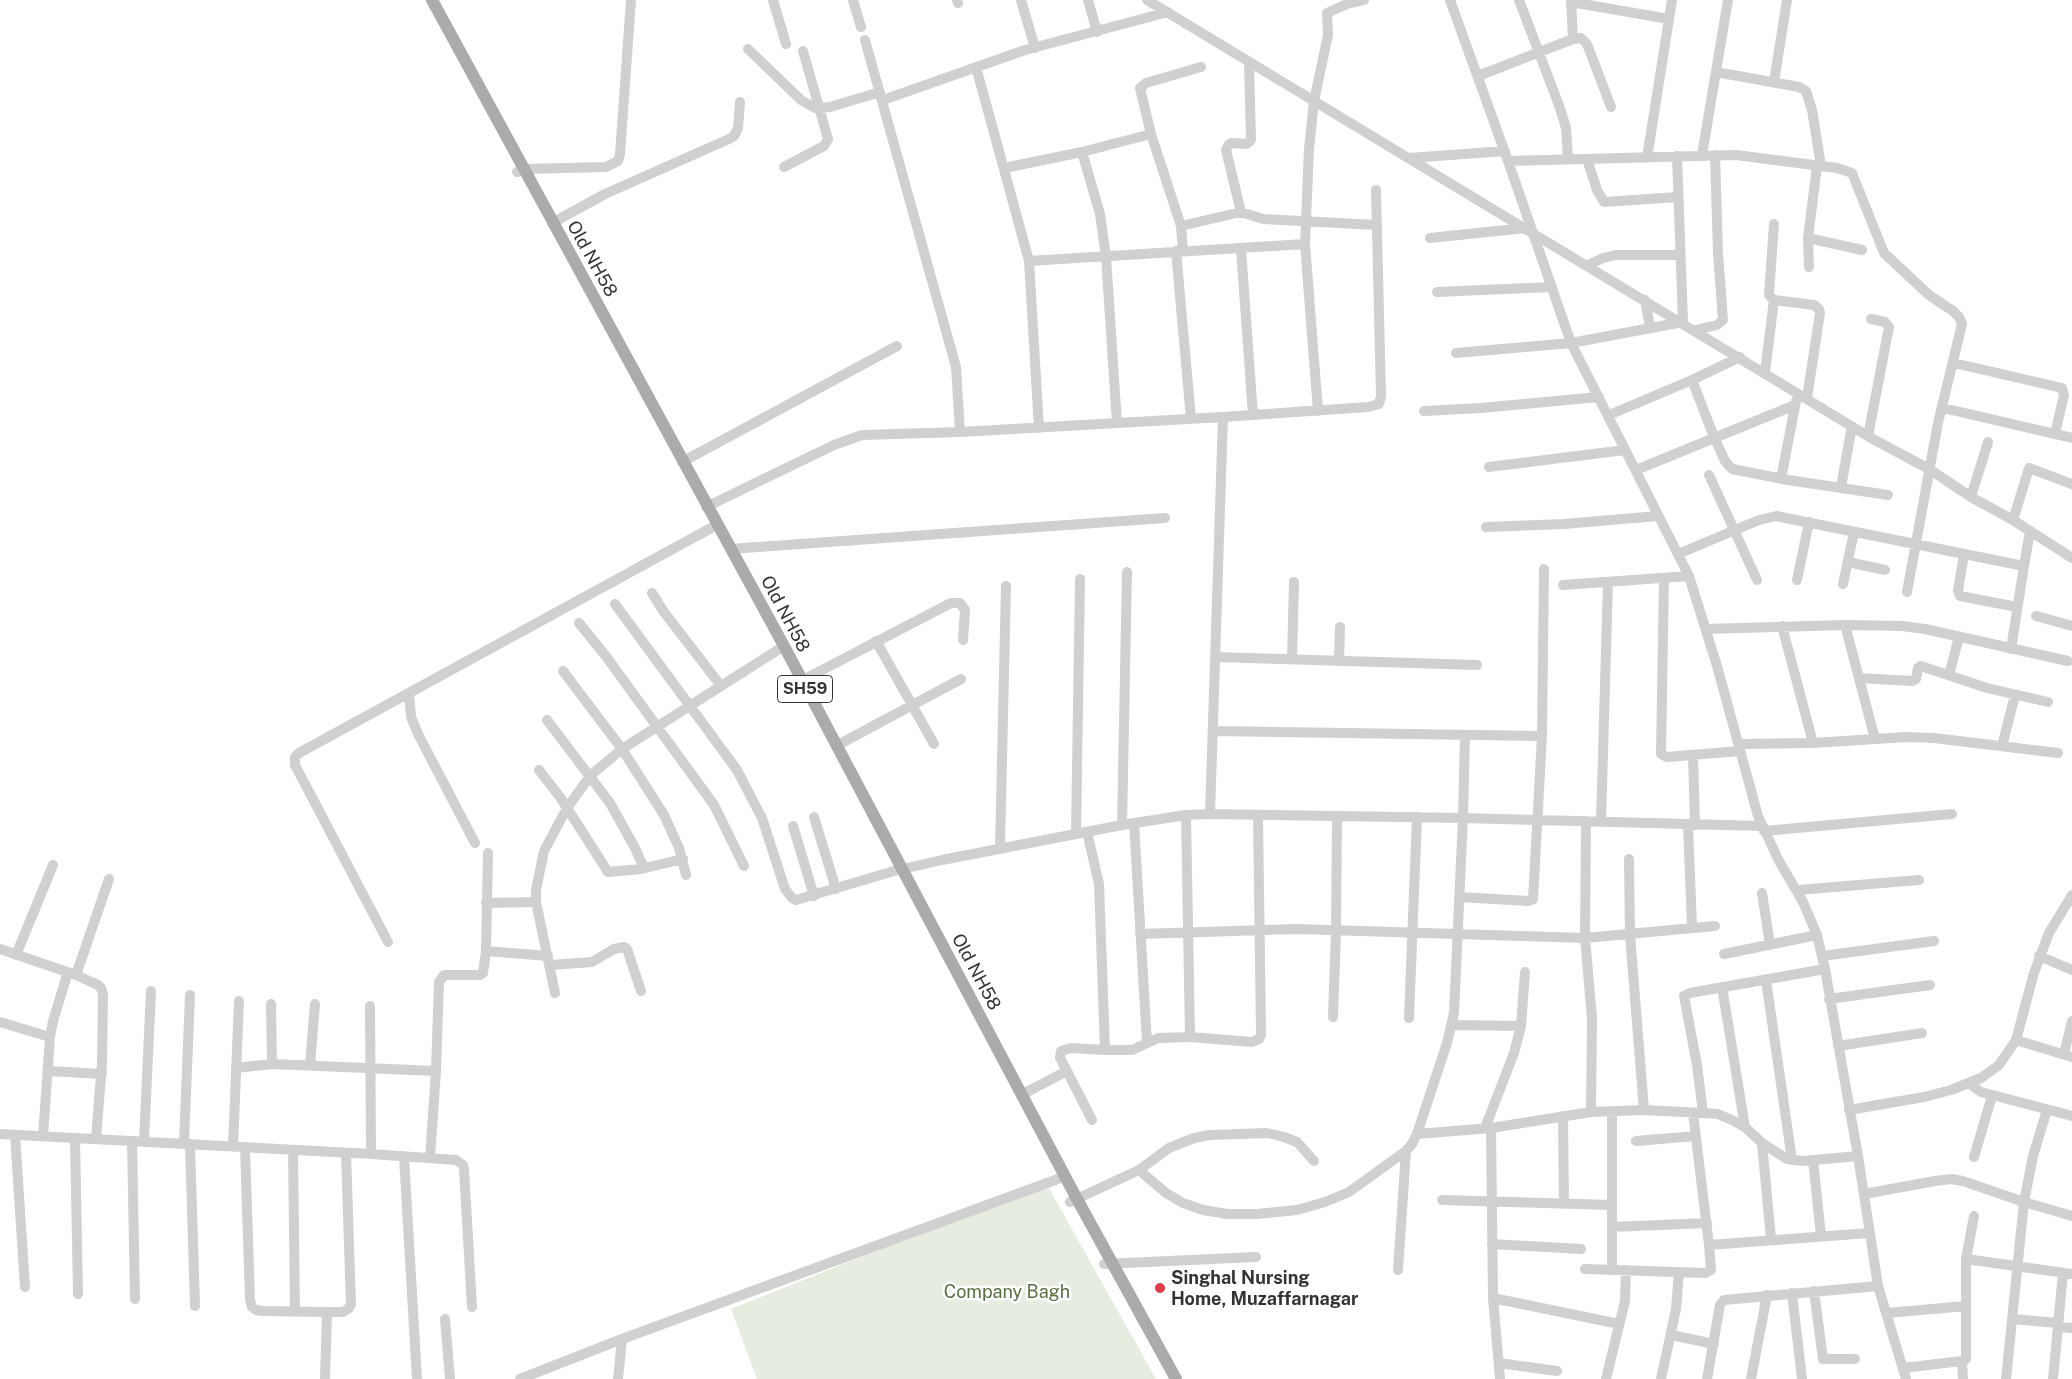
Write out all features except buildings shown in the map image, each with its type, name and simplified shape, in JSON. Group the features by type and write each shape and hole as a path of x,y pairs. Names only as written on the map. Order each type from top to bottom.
{"main road":[{"name":"Old NH58","path":"424,0 552,223 730,549 1168,1379"},
{"name":"Old NH58","path":"432,0 710,528 801,681 898,870"},
{"name":"Old NH58","path":"1023,1103 1058,1179 1073,1200"},
{"name":"Old NH58","path":"1108,1264 1176,1379"}],"street":[{"path":"520,170 606,167 618,161 631,0"},
{"path":"773,0 786,44"},
{"path":"853,0 861,27"},
{"path":"1022,0 1035,48"},
{"path":"1088,0 1096,32"},
{"path":"1147,0 1683,322 1868,436 1929,469 1971,497 2013,520 2072,558"},
{"path":"1318,411 1305,244 1309,149 1314,101 1328,35 1327,13 1333,9 1364,0"},
{"path":"1450,0 1507,156 1530,230 1571,343 1689,576 1706,629 1754,805 1779,861 1798,890 1817,935 1825,969 1858,1156 1878,1286 1906,1379"},
{"path":"1520,0 1566,128 1568,159"},
{"path":"1647,158 1672,0"},
{"path":"1702,155 1728,0"},
{"path":"1774,82 1787,0"},
{"path":"1573,39 1571,1 1669,19"},
{"path":"748,49 807,105 820,108 882,96 1035,48 1168,12"},
{"path":"1478,76 1573,39 1581,38 1587,44 1611,106"},
{"path":"865,40 956,367 960,432"},
{"path":"784,167 827,143 828,135 803,50"},
{"path":"1241,212 1226,147 1232,143 1247,144 1251,140 1249,62"},
{"path":"976,67 1029,261 1039,428"},
{"path":"1190,419 1180,250 1181,226 1151,134 1140,92 1142,85 1146,83 1201,67"},
{"path":"1716,72 1799,87 1806,91 1812,110 1819,166 1808,238 1809,267"},
{"path":"552,223 605,194 734,136 738,128 740,102"},
{"path":"1004,168 1082,152 1151,134"},
{"path":"1082,152 1100,214 1106,257 1117,423"},
{"path":"1696,330 1717,326 1723,320 1718,253 1715,155"},
{"path":"1408,158 1507,156 1587,159 1736,155 1837,168 1852,173 1884,253 1929,295 1945,305 1962,320 1954,363 1938,423 1908,592"},
{"path":"1677,156 1683,322"},
{"path":"1587,159 1597,190 1604,202 1678,197"},
{"path":"706,507 848,438 862,435 960,432 1190,419 1368,408 1379,404 1381,401 1376,190"},
{"path":"1181,226 1241,212 1263,219 1376,225"},
{"path":"1774,224 1768,290 1771,298 1814,305 1819,309 1821,317 1807,398"},
{"path":"1430,238 1530,230"},
{"path":"1808,238 1862,250"},
{"path":"1029,261 1106,257 1180,250 1305,244"},
{"path":"1241,248 1253,415"},
{"path":"1588,265 1603,258 1616,256 1680,256"},
{"path":"1437,292 1551,287"},
{"path":"1645,300 1650,327"},
{"path":"1765,372 1774,300"},
{"path":"1868,436 1889,327 1884,322 1871,319"},
{"path":"1456,353 1571,343 1683,322"},
{"path":"682,462 897,346"},
{"path":"1608,415 1692,380 1740,357"},
{"path":"1954,363 2062,388 2064,395 2055,434"},
{"path":"1692,380 1714,437 1725,461 1732,469 1782,479 1888,495"},
{"path":"1782,479 1798,392"},
{"path":"1424,411 1481,408 1599,397"},
{"path":"1636,470 1795,405"},
{"path":"1943,408 2072,438"},
{"path":"1210,814 1223,417"},
{"path":"1842,487 1852,426"},
{"path":"1971,497 1988,442"},
{"path":"1489,467 1625,450"},
{"path":"2013,520 2029,468 2072,484"},
{"path":"1710,475 1757,580"},
{"path":"1486,527 1564,524 1658,516"},
{"path":"1678,554 1768,517 1784,517 1917,546 2024,566"},
{"path":"730,549 1165,518"},
{"path":"1797,580 1808,522"},
{"path":"388,942 294,762 295,757 299,753 710,528"},
{"path":"2011,649 2030,531"},
{"path":"1843,584 1854,532"},
{"path":"1964,555 1958,590 1960,596 2017,607"},
{"path":"1848,562 1885,570"},
{"path":"1459,898 1528,901 1533,899 1542,736 1544,569"},
{"path":"1122,824 1127,572"},
{"path":"1563,585 1689,576"},
{"path":"1664,578 1660,750 1664,757 1693,755 1739,747 1875,739 1934,738 2058,753"},
{"path":"1080,579 1082,833 1098,884 1105,1050"},
{"path":"1292,659 1294,582"},
{"path":"1601,822 1608,582"},
{"path":"1000,848 1006,586"},
{"path":"652,593 664,612 721,686"},
{"path":"801,681 955,602 960,602 965,610 963,640"},
{"path":"615,604 737,770 762,818 788,894 796,900 898,870 1122,824 1186,815 1463,818 1763,828 1952,814"},
{"path":"2036,616 2072,626"},
{"path":"579,623 605,655 714,805 744,866"},
{"path":"1706,629 1845,625 1902,626 1925,629 2068,661"},
{"path":"1845,625 1875,739"},
{"path":"1782,626 1813,743"},
{"path":"1339,660 1340,628"},
{"path":"1949,674 1959,637"},
{"path":"876,641 934,744"},
{"path":"556,993 536,902 536,890 544,851 567,808 590,776 622,749 781,648"},
{"path":"1215,657 1477,665"},
{"path":"1859,678 1912,682 1916,679 1918,668 1921,666 1987,688 2048,702"},
{"path":"563,671 622,749 664,815 683,859 686,875"},
{"path":"836,746 961,679"},
{"path":"409,694 411,717 418,734 475,843"},
{"path":"2002,746 2015,695"},
{"path":"547,720 614,809 644,868"},
{"path":"1213,731 1542,736"},
{"path":"1139,1170 1166,1193 1183,1203 1219,1213 1257,1214 1297,1210 1326,1202 1349,1192 1406,1151 1417,1134 1452,1025 1455,1003 1465,735"},
{"path":"1692,927 1691,825 1693,755"},
{"path":"538,770 567,808 608,872 644,868 683,859"},
{"path":"1186,815 1190,1037"},
{"path":"1092,1120 1060,1058 1061,1051 1071,1048 1132,1050 1158,1038 1190,1037 1252,1042 1259,1039 1261,1032 1258,815"},
{"path":"1333,1017 1337,816"},
{"path":"814,817 836,889"},
{"path":"1409,1018 1417,817"},
{"path":"1586,821 1585,938 1592,1000 1591,1112"},
{"path":"1134,823 1147,1042"},
{"path":"793,826 814,896"},
{"path":"430,1158 441,978 444,974 480,975 484,969 488,853"},
{"path":"1629,859 1630,935 1644,1110"},
{"path":"16,955 53,865"},
{"path":"44,1136 50,1037 53,1021 109,879"},
{"path":"1798,890 1919,880"},
{"path":"1762,893 1770,945"},
{"path":"1849,1110 1924,1097 1970,1084 2000,1065 2016,1040 2040,956 2049,934 2072,895"},
{"path":"486,903 536,902"},
{"path":"1140,934 1296,929 1336,932 1412,932 1585,938 1715,926"},
{"path":"1724,954 1817,935"},
{"path":"1822,956 1934,941"},
{"path":"486,952 549,961 592,962 614,949 624,947 627,949 641,991"},
{"path":"0,949 98,985 103,994 102,1074 96,1139"},
{"path":"2040,956 2072,970"},
{"path":"1585,1269 1705,1273 1711,1270 1696,1136 1698,1074 1684,996 1690,993 1825,969"},
{"path":"1500,1379 1493,1298 1492,1202 1488,1128 1514,1053 1521,1026 1525,972"},
{"path":"1766,980 1792,1160"},
{"path":"1829,999 1930,985"},
{"path":"1722,987 1744,1127"},
{"path":"144,1141 151,991"},
{"path":"190,995 187,1144 195,1306"},
{"path":"233,1146 239,1001"},
{"path":"272,1004 272,1064"},
{"path":"310,1065 315,1004"},
{"path":"370,1006 371,1154"},
{"path":"2016,1040 2068,1055 2072,1021"},
{"path":"0,1022 50,1037"},
{"path":"1452,1025 1521,1026"},
{"path":"1838,1046 1922,1033"},
{"path":"236,1068 272,1064 436,1071"},
{"path":"49,1071 102,1074"},
{"path":"1023,1103 1066,1071"},
{"path":"1970,1084 1981,1092 1992,1096 2072,1116"},
{"path":"1974,1157 1992,1096"},
{"path":"1417,1134 1488,1128 1591,1112 1644,1110 1698,1113 1727,1117 1744,1127 1781,1156 1792,1160 1858,1156"},
{"path":"2006,1379 2024,1202 2033,1156 2047,1110"},
{"path":"1612,1112 1612,1270"},
{"path":"1563,1116 1564,1204"},
{"path":"1073,1200 1139,1170 1169,1148 1194,1138 1210,1135 1267,1133 1284,1137 1297,1142 1314,1161"},
{"path":"0,1134 456,1160 463,1165 472,1307"},
{"path":"15,1134 24,1287"},
{"path":"1636,1141 1696,1136"},
{"path":"75,1138 78,1294"},
{"path":"132,1141 135,1299"},
{"path":"1762,1143 1771,1239"},
{"path":"245,1147 250,1300 252,1307 263,1311 343,1312 351,1305 346,1153"},
{"path":"293,1150 295,1312"},
{"path":"1398,1270 1406,1151"},
{"path":"404,1157 416,1379"},
{"path":"1813,1160 1821,1236"},
{"path":"520,1379 622,1339 1058,1179"},
{"path":"1864,1194 1935,1180 1963,1181 2072,1216"},
{"path":"1442,1200 1612,1205"},
{"path":"1903,1368 1962,1361 1967,1356 1966,1259 1974,1216"},
{"path":"1612,1227 1706,1223"},
{"path":"1709,1245 1869,1233"},
{"path":"1492,1244 1582,1250"},
{"path":"1108,1264 1256,1257"},
{"path":"1966,1259 2067,1273 2058,1325 2053,1379"},
{"path":"1606,1379 1625,1300 1626,1270"},
{"path":"1661,1379 1677,1300 1679,1272"},
{"path":"1706,1379 1720,1305 1724,1300 1878,1286"},
{"path":"1814,1291 1823,1359 1855,1359"},
{"path":"1792,1293 1802,1379"},
{"path":"1754,1379 1767,1295"},
{"path":"1493,1298 1619,1324"},
{"path":"1887,1313 1966,1306"},
{"path":"325,1379 327,1312"},
{"path":"445,1319 450,1379"},
{"path":"2012,1319 2072,1328"},
{"path":"1671,1335 1714,1344"},
{"path":"618,1379 622,1339"},
{"path":"1962,1361 1964,1379"},
{"path":"1499,1363 1557,1371"}],"green space":[{"name":"Company Bagh","path":"1046,1183 1156,1379 757,1379 731,1309"}],"place":[{"name":"Singhal Nursing Home, Muzaffarnagar","path":"1160,1288"}]}
